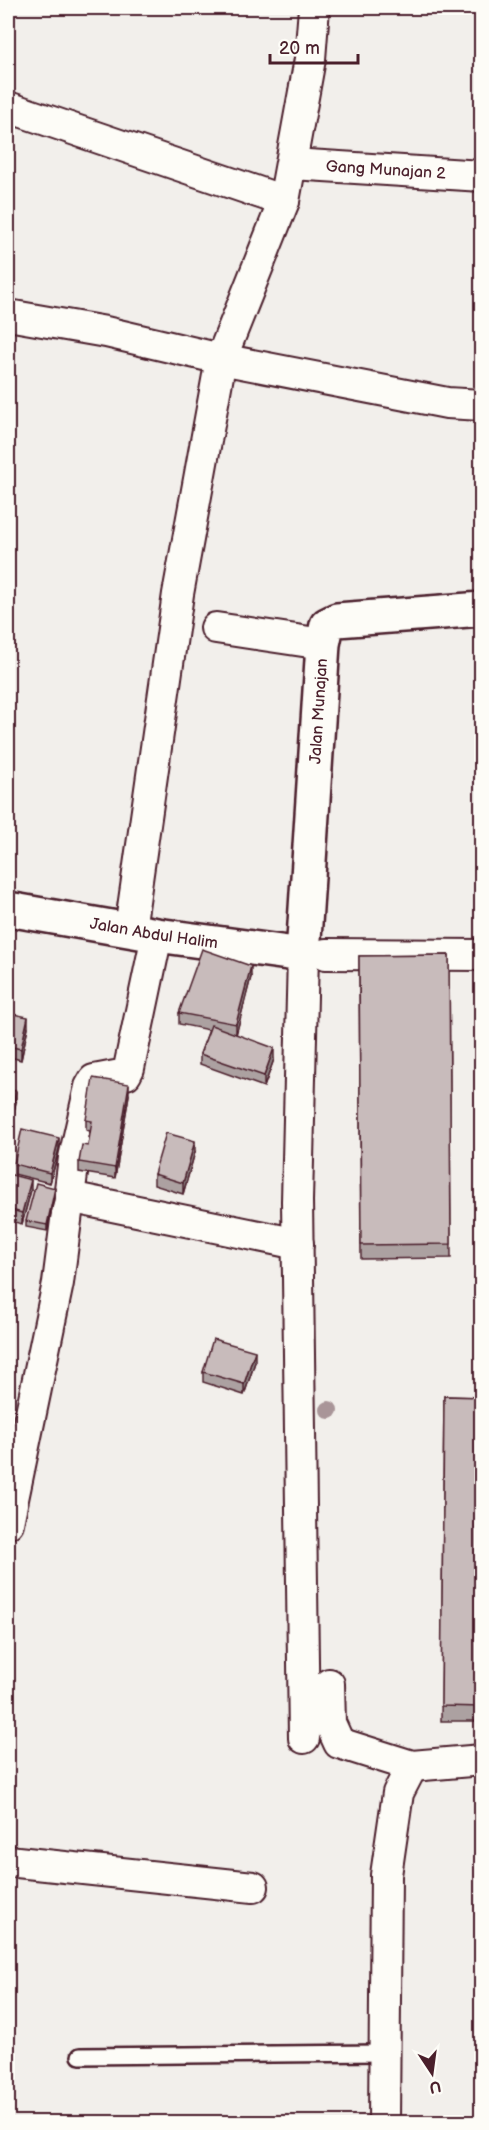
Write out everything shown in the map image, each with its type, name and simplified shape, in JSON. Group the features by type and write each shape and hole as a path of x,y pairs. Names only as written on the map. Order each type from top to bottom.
{"street":[{"path":"8,1523 58,1283 74,1158 90,1087 94,1080 126,1074 129,1068 178,594 221,359 284,201 310,59 314,8"},
{"path":"8,107 284,201"},
{"name":"Gang Munajan 2","path":"292,164 482,176"},
{"path":"8,315 106,332 221,359 447,403 482,405"},
{"name":"Jalan Munajan","path":"315,954 323,644 327,625 337,620 482,609"},
{"path":"216,628 323,644"},
{"name":"Jalan Abdul Halim","path":"8,909 143,932 315,954"},
{"path":"304,1738 298,1244 315,954 482,955"},
{"path":"69,1197 298,1244"},
{"path":"329,1684 330,1723 339,1743 412,1766 482,1760"},
{"path":"384,2122 386,1875 398,1793 412,1766"},
{"path":"8,1861 253,1887"}],"lane":[{"path":"80,2056 383,2053"}],"building":[{"path":"202,949 251,966 236,1024 179,1013"},
{"path":"449,955 451,1244 361,1245 359,956"},
{"path":"8,1013 28,1017 21,1049 8,1046"},
{"path":"211,1025 274,1048 264,1076 200,1054"},
{"path":"93,1078 129,1084 115,1168 79,1162 82,1145 88,1146 92,1121 86,1120"},
{"path":"8,1089 16,1091 10,1120 8,1119"},
{"path":"22,1129 59,1138 50,1173 14,1164"},
{"path":"166,1133 195,1141 183,1183 154,1174"},
{"path":"8,1174 31,1180 22,1213 8,1209"},
{"path":"36,1183 55,1188 47,1225 26,1221"},
{"path":"213,1339 255,1351 244,1384 203,1372"},
{"path":"444,1396 482,1397 482,1707 441,1706"}]}
